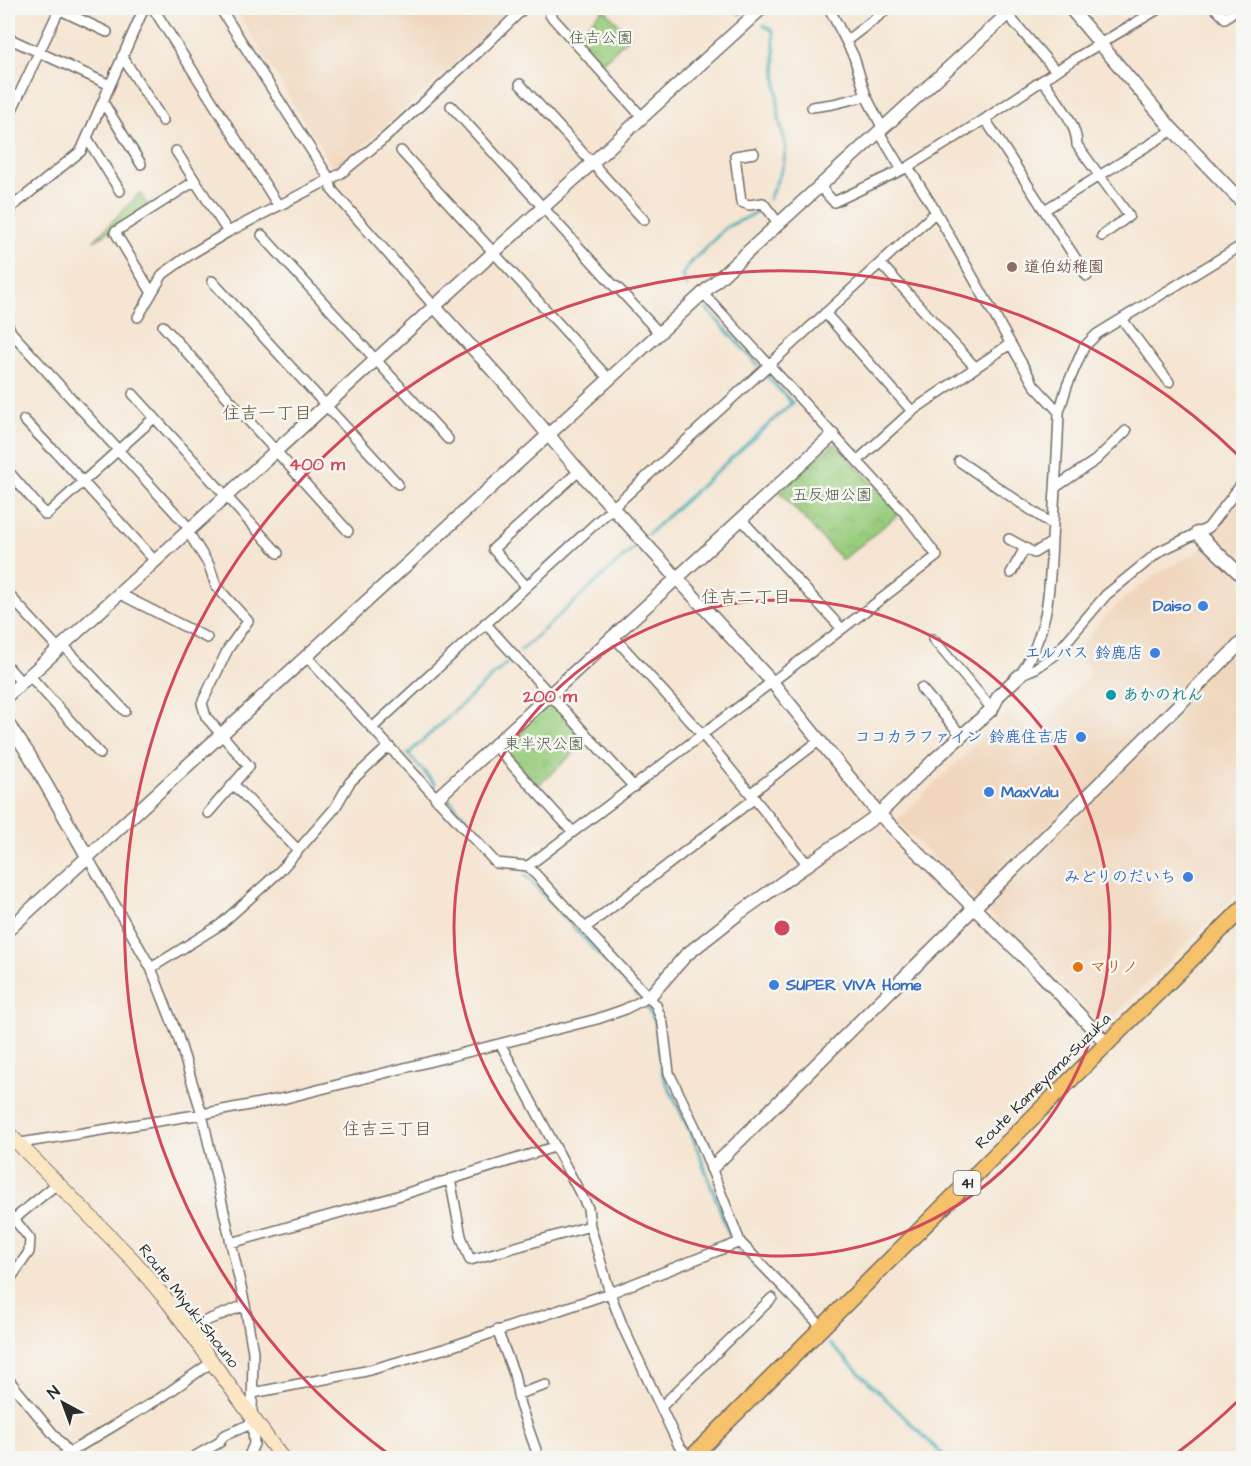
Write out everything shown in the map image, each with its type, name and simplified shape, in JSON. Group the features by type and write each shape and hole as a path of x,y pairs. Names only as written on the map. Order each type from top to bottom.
{"main road":[{"name":"Route Kameyama-Suzuka","path":"691,1458 1244,907"},
{"name":"Route Miyuki-Shouno","path":"8,1133 13,1145 58,1183 134,1261 188,1328 252,1420 282,1458"}],"street":[{"path":"8,118 59,8 107,32"},
{"path":"8,210 81,151 144,8"},
{"path":"153,8 278,205"},
{"path":"220,8 329,178 332,190 342,203 579,471 772,682 879,814 1042,975 1106,1043"},
{"path":"138,317 163,274 228,232 340,174 386,137 524,8"},
{"path":"8,695 762,8"},
{"path":"829,8 854,57 866,96 881,131 936,212 1034,385 1059,412"},
{"path":"846,41 876,11 889,8"},
{"path":"1070,8 1173,130 1244,204"},
{"path":"820,187 834,202 905,168 986,119 1056,71 1160,8"},
{"path":"1215,8 1225,18 1238,8"},
{"path":"8,930 548,434 704,294 1008,10 1056,71"},
{"path":"550,15 643,118"},
{"path":"8,38 110,85"},
{"path":"123,57 163,121"},
{"path":"1042,80 1068,117 1077,136 1077,146 1129,216 1102,236"},
{"path":"520,84 644,220"},
{"path":"812,106 833,104 866,96"},
{"path":"103,102 141,164"},
{"path":"451,106 659,333"},
{"path":"986,119 1087,276"},
{"path":"1046,210 1173,130"},
{"path":"87,138 120,191"},
{"path":"176,151 228,232"},
{"path":"401,151 609,379"},
{"path":"754,153 735,156 741,202 763,203 779,224"},
{"path":"152,293 115,232 195,181"},
{"path":"372,728 936,212"},
{"path":"262,235 448,439"},
{"path":"13,1145 285,1098 597,1019 623,1010 649,997 686,955 738,914 879,814 961,735 992,709 999,695 1020,675 1033,656 1046,616 1059,412 1067,386 1084,347 1097,334 1244,244"},
{"path":"880,262 975,367"},
{"path":"212,281 398,484"},
{"path":"528,866 937,556 904,512 704,294"},
{"path":"825,313 912,411"},
{"path":"1122,318 1168,382"},
{"path":"8,325 11,332 189,531 209,565 216,586 248,621 228,649 202,703 206,717 249,766 208,813"},
{"path":"163,326 348,531"},
{"path":"857,461 912,411 1010,344"},
{"path":"133,394 278,553"},
{"path":"8,471 46,515 154,417"},
{"path":"24,420 155,561"},
{"path":"1056,487 1096,460 1126,431"},
{"path":"437,798 833,435"},
{"path":"959,460 1053,525"},
{"path":"526,586 493,549 579,471"},
{"path":"1020,675 1036,668 1055,655 1106,596 1160,551 1208,528 1244,481"},
{"path":"742,520 842,629"},
{"path":"1197,533 1244,578"},
{"path":"1009,539 1034,553 1052,542"},
{"path":"1011,573 1025,548"},
{"path":"8,594 125,711"},
{"path":"120,594 207,638"},
{"path":"485,623 634,787"},
{"path":"613,636 702,734 808,865"},
{"path":"933,639 992,709"},
{"path":"712,1168 1244,640"},
{"path":"306,656 496,863 528,866 656,1005 663,1024 669,1073 695,1127 740,1242 823,1328"},
{"path":"8,667 25,679 100,754"},
{"path":"921,688 961,735"},
{"path":"8,724 28,753 151,968 178,1037 202,1114 245,1305 253,1352 254,1444 248,1458"},
{"path":"585,928 753,796 820,740"},
{"path":"494,745 573,832"},
{"path":"151,968 220,925 279,872 335,808 350,782 389,746"},
{"path":"234,785 298,850"},
{"path":"501,1045 588,1208 590,1227 623,1328 679,1446 691,1458"},
{"path":"231,1244 554,1147"},
{"path":"450,1179 461,1236 470,1260 590,1227"},
{"path":"8,1282 29,1252 30,1246 30,1239 14,1218 58,1183"},
{"path":"253,1393 366,1371 447,1348 610,1293 740,1242"},
{"path":"661,1407 772,1298"},
{"path":"188,1328 245,1305"},
{"path":"497,1330 514,1374 536,1450"},
{"path":"8,1379 67,1457 162,1397 212,1362"},
{"path":"518,1394 546,1386"},
{"path":"192,1458 220,1442 223,1436 252,1420"}],"shaded area":[{"path":"235,8 514,8 475,47 339,167 331,165"},
{"path":"1243,496 1243,888 1117,1014 1104,1017 1099,1022 896,821 1009,712 1031,734 1092,673 1073,654 1107,615 1158,573 1197,552"}],"green space":[{"name":"住吉公園","path":"604,9 630,36 599,65 574,37"},
{"path":"140,193 148,207 94,241"},
{"name":"五反畑公園","path":"833,444 900,513 842,560 780,492"},
{"name":"東半沢公園","path":"548,705 554,705 587,741 537,786 503,749 505,743"}],"waterway":[{"path":"732,8 741,14"},
{"path":"764,25 773,31 779,118 786,147 783,167 769,199"},
{"path":"687,287 682,276 695,259 725,229 760,209"},
{"path":"707,309 758,365"},
{"path":"648,534 792,403 765,374"},
{"path":"521,650 636,546"},
{"path":"435,784 408,754 508,662"},
{"path":"449,800 498,854"},
{"path":"525,875 638,996"},
{"path":"646,1006 655,1021 663,1075 694,1140 731,1239"},
{"path":"738,1248 809,1322"},
{"path":"830,1344 946,1458"}],"place":[{"name":"道伯幼稚園","path":"1012,267"},
{"name":"Daiso","path":"1203,606"},
{"name":"エルパス 鈴鹿店","path":"1155,653"},
{"name":"あかのれん","path":"1111,695"},
{"name":"ココカラファイン 鈴鹿住吉店","path":"1081,737"},
{"name":"MaxValu","path":"989,792"},
{"name":"みどりのだいち","path":"1188,877"},
{"name":"マリノ","path":"1078,967"},
{"name":"SUPER VIVA Home","path":"774,985"}],"district":[{"name":"住吉一丁目","path":"267,413"},
{"name":"住吉二丁目","path":"746,597"},
{"name":"住吉三丁目","path":"387,1129"}]}
